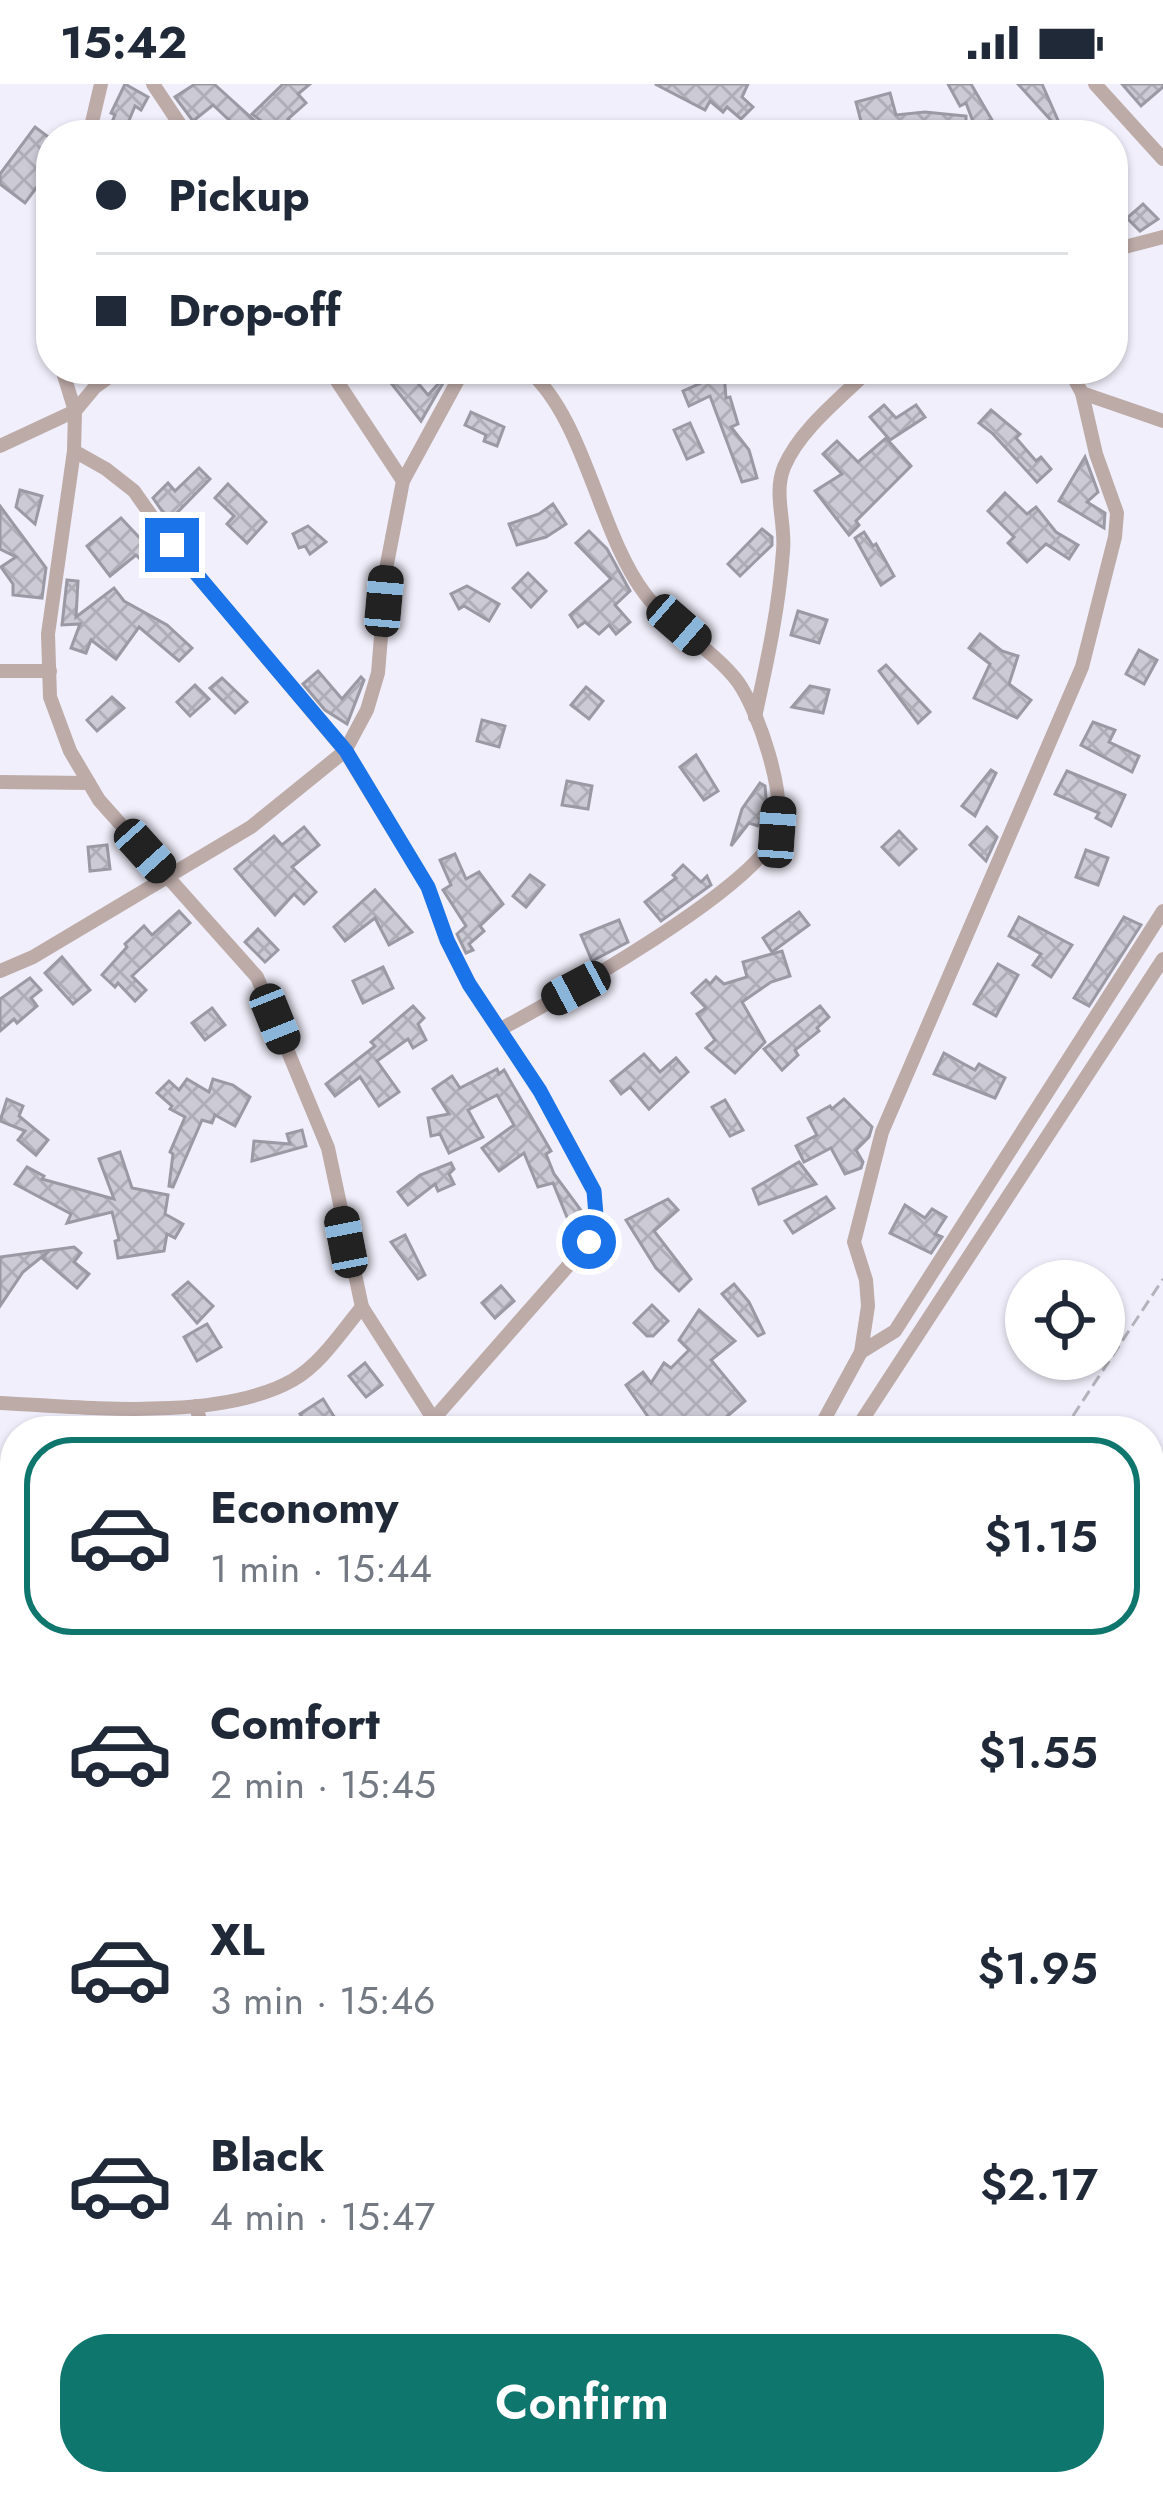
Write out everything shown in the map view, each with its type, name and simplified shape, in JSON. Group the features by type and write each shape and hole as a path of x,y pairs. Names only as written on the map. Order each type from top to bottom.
{"street":[{"path":"92,120 101,84"},
{"path":"154,84 177,120"},
{"path":"1095,84 1128,120"},
{"path":"1128,120 1163,159"},
{"path":"1128,246 1163,237"},
{"path":"67,384 75,411 74,451 48,634 50,697 70,751 99,800 257,976 328,1148 362,1307 426,1416"},
{"path":"0,446 75,411 99,384"},
{"path":"339,384 403,481"},
{"path":"0,971 33,957 251,827 346,751 367,710 378,673 387,564 403,481 456,384"},
{"path":"499,1030 621,963 766,852 777,832 779,796 740,685 646,596 561,416 538,384"},
{"path":"755,717 780,584 782,472 795,446 855,384"},
{"path":"826,1416 861,1352 868,1306 866,1280 854,1242 882,1132 1082,667 1115,537 1117,513 1077,384"},
{"path":"1082,393 1163,421"},
{"path":"74,451 134,491 172,545 346,751 428,887 447,940 540,1091 594,1191 596,1215 589,1242 441,1416"},
{"path":"0,671 50,670"},
{"path":"0,782 89,783"},
{"path":"861,1352 895,1331 1163,910"},
{"path":"865,1416 1163,958"},
{"path":"0,1403 130,1409 196,1406 270,1390 311,1367 362,1307"},
{"path":"196,1406 199,1416"}],"path":[{"path":"1073,1416 1163,1279"}],"building":[{"path":"125,84 148,97 141,110 135,106 129,120 113,120 111,113"},
{"path":"195,84 214,84 254,120 229,120 213,105 192,120 175,97"},
{"path":"283,84 310,84 298,94 306,103 289,120 260,120 252,114"},
{"path":"655,84 748,84 742,97 753,107 741,119 727,107 723,112 710,101 705,110"},
{"path":"948,84 971,84 992,120 972,120 966,103 960,106"},
{"path":"1018,84 1042,84 1058,120 1051,120"},
{"path":"1122,84 1163,84 1163,87 1141,106"},
{"path":"890,93 896,115 925,112 966,116 966,120 861,120 856,102"},
{"path":"36,128 36,188 25,203 0,184 0,174"},
{"path":"1143,204 1158,219 1140,231 1128,217"},
{"path":"392,384 419,384 428,395 442,384 421,421"},
{"path":"699,384 725,384 738,424 731,427 749,450 757,478 742,482 710,396 689,406 683,391"},
{"path":"884,405 896,418 916,405 925,417 890,440 870,417"},
{"path":"991,410 1020,434 1016,438 1036,461 1041,457 1051,469 1037,482 979,423"},
{"path":"471,412 504,427 497,446 465,425"},
{"path":"690,423 703,452 687,459 674,430"},
{"path":"886,438 911,466 856,521 859,525 849,535 815,491 842,474 823,454 837,441 858,462"},
{"path":"1085,457 1098,492 1087,502 1105,513 1104,528 1059,501"},
{"path":"199,468 210,479 169,521 153,498 168,483 175,491"},
{"path":"228,484 266,522 247,543 227,524 234,516 215,498"},
{"path":"20,490 42,496 35,524 16,507"},
{"path":"1005,493 1027,514 1036,507 1056,532 1078,545 1069,559 1046,544 1027,562 1008,543 1014,537 988,511"},
{"path":"553,504 566,524 546,537 517,545 509,524"},
{"path":"0,506 46,568 42,598 13,595 13,584 1,567 16,557 0,549"},
{"path":"121,518 150,549 110,576 87,546"},
{"path":"308,526 326,542 310,554 305,546 299,548 293,534"},
{"path":"762,529 772,537 772,545 740,576 728,564"},
{"path":"589,531 607,549 630,591 615,605 630,622 616,634 609,625 599,634 585,622 578,627 570,615 611,579 576,543"},
{"path":"864,532 894,576 881,585 855,538"},
{"path":"528,573 546,591 531,607 513,588"},
{"path":"67,580 78,581 76,617 114,588 124,601 167,625 192,648 179,661 139,627 116,659 91,640 86,653 71,648 80,624 62,625"},
{"path":"467,586 499,604 489,621 464,606 459,609 451,594"},
{"path":"798,611 827,620 819,643 791,635"},
{"path":"980,634 1002,651 1018,656 1009,684 1031,700 1017,718 974,698 990,664 969,648"},
{"path":"1139,650 1157,660 1144,684 1126,674"},
{"path":"886,665 930,712 918,723 879,671"},
{"path":"318,671 342,699 361,677 364,680 347,724 325,710 303,684"},
{"path":"222,678 247,702 235,713 210,688"},
{"path":"195,685 209,699 190,716 177,702"},
{"path":"810,686 829,690 823,713 792,707"},
{"path":"586,687 603,701 589,719 571,705"},
{"path":"112,697 124,708 97,731 87,720"},
{"path":"482,720 505,726 499,747 477,741"},
{"path":"1093,722 1115,730 1109,742 1139,756 1132,772 1081,745"},
{"path":"696,755 718,791 704,800 680,767"},
{"path":"991,770 996,773 975,816 962,806"},
{"path":"1067,771 1125,795 1111,826 1096,818 1099,813 1055,794"},
{"path":"567,781 592,786 588,809 562,805"},
{"path":"760,783 765,786 767,809 758,826 749,823 731,846 742,809"},
{"path":"304,827 319,845 292,867 316,892 304,904 294,894 275,915 235,869 274,836 282,845"},
{"path":"987,827 997,837 986,861 970,845"},
{"path":"899,831 916,849 899,865 882,847"},
{"path":"107,845 110,869 90,871 88,847"},
{"path":"1086,850 1108,858 1098,885 1076,877"},
{"path":"455,854 466,879 479,872 503,904 480,926 484,931 466,953 457,934 466,926 443,890 451,885 440,860"},
{"path":"683,865 701,882 707,876 711,885 661,921 645,902 676,878 673,875"},
{"path":"530,875 544,885 526,907 513,896"},
{"path":"375,890 412,932 389,945 375,918 345,941 334,927"},
{"path":"179,911 190,923 132,976 146,990 135,1001 118,983 115,987 102,975 144,926 152,935"},
{"path":"799,912 809,925 772,952 763,938"},
{"path":"1019,917 1072,945 1051,977 1033,965 1041,954 1009,936"},
{"path":"1124,917 1141,925 1089,1006 1074,998"},
{"path":"619,920 628,942 592,961 581,935"},
{"path":"258,929 278,950 265,962 245,942"},
{"path":"782,951 790,976 771,982 742,1002 765,1042 735,1073 706,1048 715,1040 697,1014 706,1008 692,993 716,977 724,984 747,977 743,962"},
{"path":"62,957 90,990 73,1004 45,973"},
{"path":"998,964 1018,975 996,1016 974,1004"},
{"path":"383,967 393,988 363,1003 353,981"},
{"path":"30,978 41,990 31,998 37,1006 0,1031 0,999"},
{"path":"413,1006 424,1018 418,1024 426,1040 413,1048 408,1039 377,1061 399,1092 379,1106 360,1077 335,1096 326,1084 375,1046 371,1042"},
{"path":"820,1006 829,1017 782,1070 764,1049"},
{"path":"212,1008 225,1025 205,1040 192,1023"},
{"path":"944,1053 975,1070 979,1064 1005,1078 995,1098 934,1074"},
{"path":"644,1054 660,1072 676,1058 688,1072 649,1109 630,1087 621,1094 611,1081"},
{"path":"497,1069 499,1074 504,1070 551,1151 546,1154 554,1174 583,1213 576,1239 553,1183 538,1187 524,1153 499,1171 482,1148 514,1125 497,1095 468,1110 483,1137 449,1153 440,1134 431,1136 428,1118 449,1114 433,1089 452,1076 460,1088"},
{"path":"187,1079 209,1092 213,1079 250,1097 235,1126 215,1115 212,1123 202,1120 173,1187 169,1186 170,1152 185,1117 170,1109 157,1093 169,1081 179,1090"},
{"path":"7,1099 23,1106 19,1116 48,1140 36,1155 18,1140 25,1131 0,1121"},
{"path":"844,1099 872,1127 856,1150 861,1168 845,1174 831,1148 804,1162 796,1146 817,1135 808,1118"},
{"path":"725,1100 743,1130 730,1136 712,1107"},
{"path":"302,1130 306,1146 252,1161 254,1141 290,1144 287,1134"},
{"path":"120,1152 132,1188 168,1195 165,1214 183,1224 175,1238 167,1234 164,1251 118,1258 112,1212 67,1223 71,1214 15,1184 27,1167 42,1179 114,1199 99,1159"},
{"path":"799,1162 816,1184 759,1204 753,1189"},
{"path":"451,1163 454,1184 438,1191 435,1184 408,1205 398,1192 420,1175"},
{"path":"826,1197 834,1208 793,1233 785,1221"},
{"path":"668,1199 678,1210 654,1231 691,1279 679,1291 656,1268 626,1220"},
{"path":"905,1205 925,1218 932,1209 946,1217 935,1234 942,1237 931,1253 890,1233"},
{"path":"405,1235 425,1275 418,1279 391,1242"},
{"path":"74,1247 81,1253 74,1262 89,1274 77,1288 42,1258 49,1251 23,1272 0,1306 0,1257"},
{"path":"188,1282 213,1306 197,1323 173,1295"},
{"path":"734,1284 764,1333 758,1336 722,1294"},
{"path":"501,1286 514,1301 495,1318 482,1303"},
{"path":"652,1305 668,1321 647,1336 634,1323"},
{"path":"699,1310 735,1341 711,1360 745,1401 728,1416 648,1416 626,1385 643,1372 651,1383 664,1363 671,1368 689,1350 679,1340"},
{"path":"207,1324 221,1347 197,1361 184,1337"},
{"path":"365,1363 382,1385 366,1397 349,1376"},
{"path":"323,1399 334,1416 301,1416"}],"route":[{"path":"172,545 346,751 428,887 469,984 540,1091 594,1191 596,1215 589,1242"}]}
